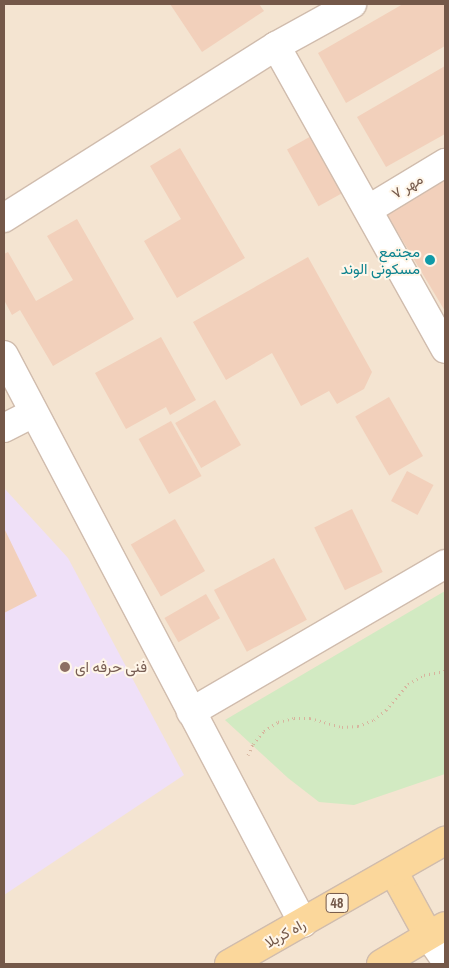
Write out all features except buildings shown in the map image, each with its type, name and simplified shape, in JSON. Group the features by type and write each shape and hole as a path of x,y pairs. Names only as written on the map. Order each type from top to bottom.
{"main road":[{"name":"راه کربلا","path":"229,964 445,841"},
{"path":"381,964 437,931 393,871"}],"street":[{"path":"4,218 276,46 352,4"},
{"path":"276,46 369,209 445,349"},
{"name":"مهر ۷","path":"369,209 445,163"},
{"path":"4,355 32,413 302,923"},
{"path":"4,428 32,413"},
{"path":"191,712 445,564"},
{"path":"437,931 445,959"}],"path":[{"path":"234,793 253,744 264,731 278,722 294,718 310,718 342,727 358,726 374,720 386,710 408,684 424,675 445,671"}],"shaded area":[{"path":"4,4 445,4 445,964 4,964"},
{"name":"فنی حرفه ای","path":"4,488 68,558 184,775 4,895"}],"green space":[{"path":"445,591 445,774 354,805 319,802 288,778 225,720"}],"place":[{"name":"مجتمع مسکونی الوند","path":"430,260"},
{"name":"فنی حرفه ای","path":"65,667"}]}
